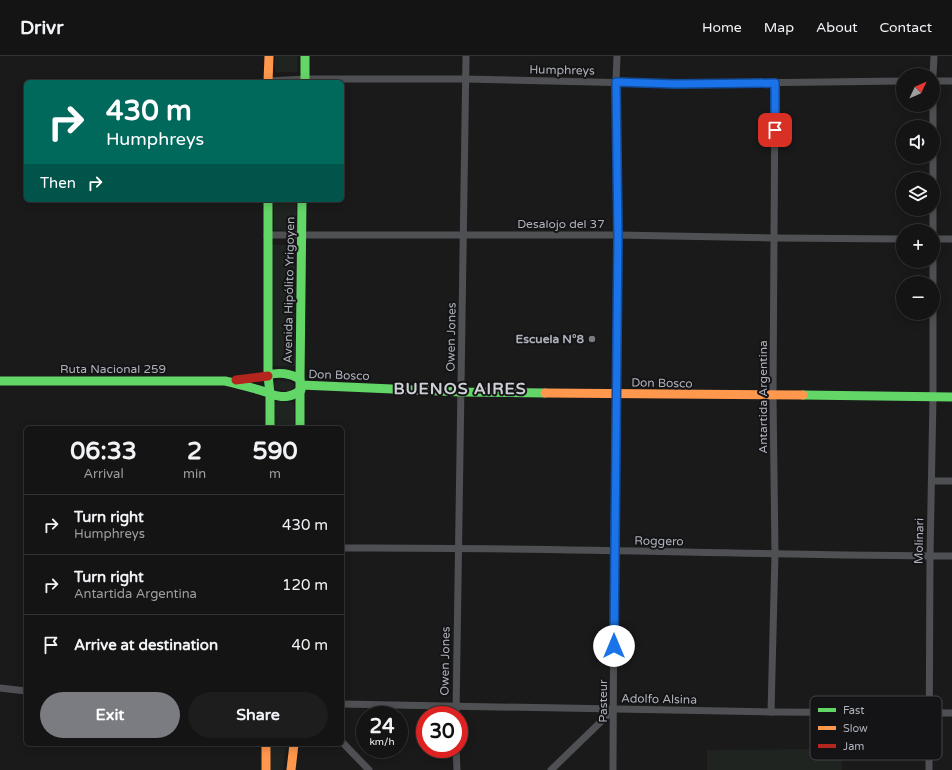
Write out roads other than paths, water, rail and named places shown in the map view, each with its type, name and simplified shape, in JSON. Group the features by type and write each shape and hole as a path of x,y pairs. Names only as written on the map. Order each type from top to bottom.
{"main road":[{"path":"268,56 268,80"},
{"path":"305,56 305,80"},
{"name":"Avenida Hipólito Yrigoyen","path":"268,202 268,376"},
{"name":"Avenida Hipólito Yrigoyen","path":"300,426 302,202"},
{"path":"270,394 284,398 293,397 301,385 292,374 276,373 268,376 270,394 270,426"},
{"name":"Ruta Nacional 259","path":"0,381 225,381 268,376"},
{"name":"Ruta Nacional 259","path":"225,381 248,386 270,394"},
{"name":"Don Bosco","path":"301,385 461,392 952,397"},
{"path":"266,746 266,770"},
{"path":"291,770 294,746"}],"street":[{"name":"Owen Jones","path":"455,705 466,56"},
{"name":"Pasteur","path":"613,770 618,236 617,56"},
{"path":"933,68 934,56"},
{"name":"Humphreys","path":"344,80 465,78 676,84 896,81"},
{"path":"940,81 952,81"},
{"name":"Antartida Argentina","path":"771,712 775,554 773,396 775,83"},
{"name":"Desalojo del 37","path":"267,235 464,235 896,239"},
{"path":"940,239 952,239"},
{"name":"Molinari","path":"929,696 933,320"},
{"path":"932,481 952,482"},
{"name":"Roggero","path":"344,548 458,547 614,552 952,556"},
{"path":"0,688 24,690"},
{"name":"Adolfo Alsina","path":"344,704 810,712"},
{"path":"551,770 614,709"},
{"path":"344,744 369,770"},
{"path":"456,758 457,770"}],"place":[{"name":"Escuela N°8","path":"592,339"}],"district":[{"name":"BUENOS AIRES","path":"460,389"}]}
